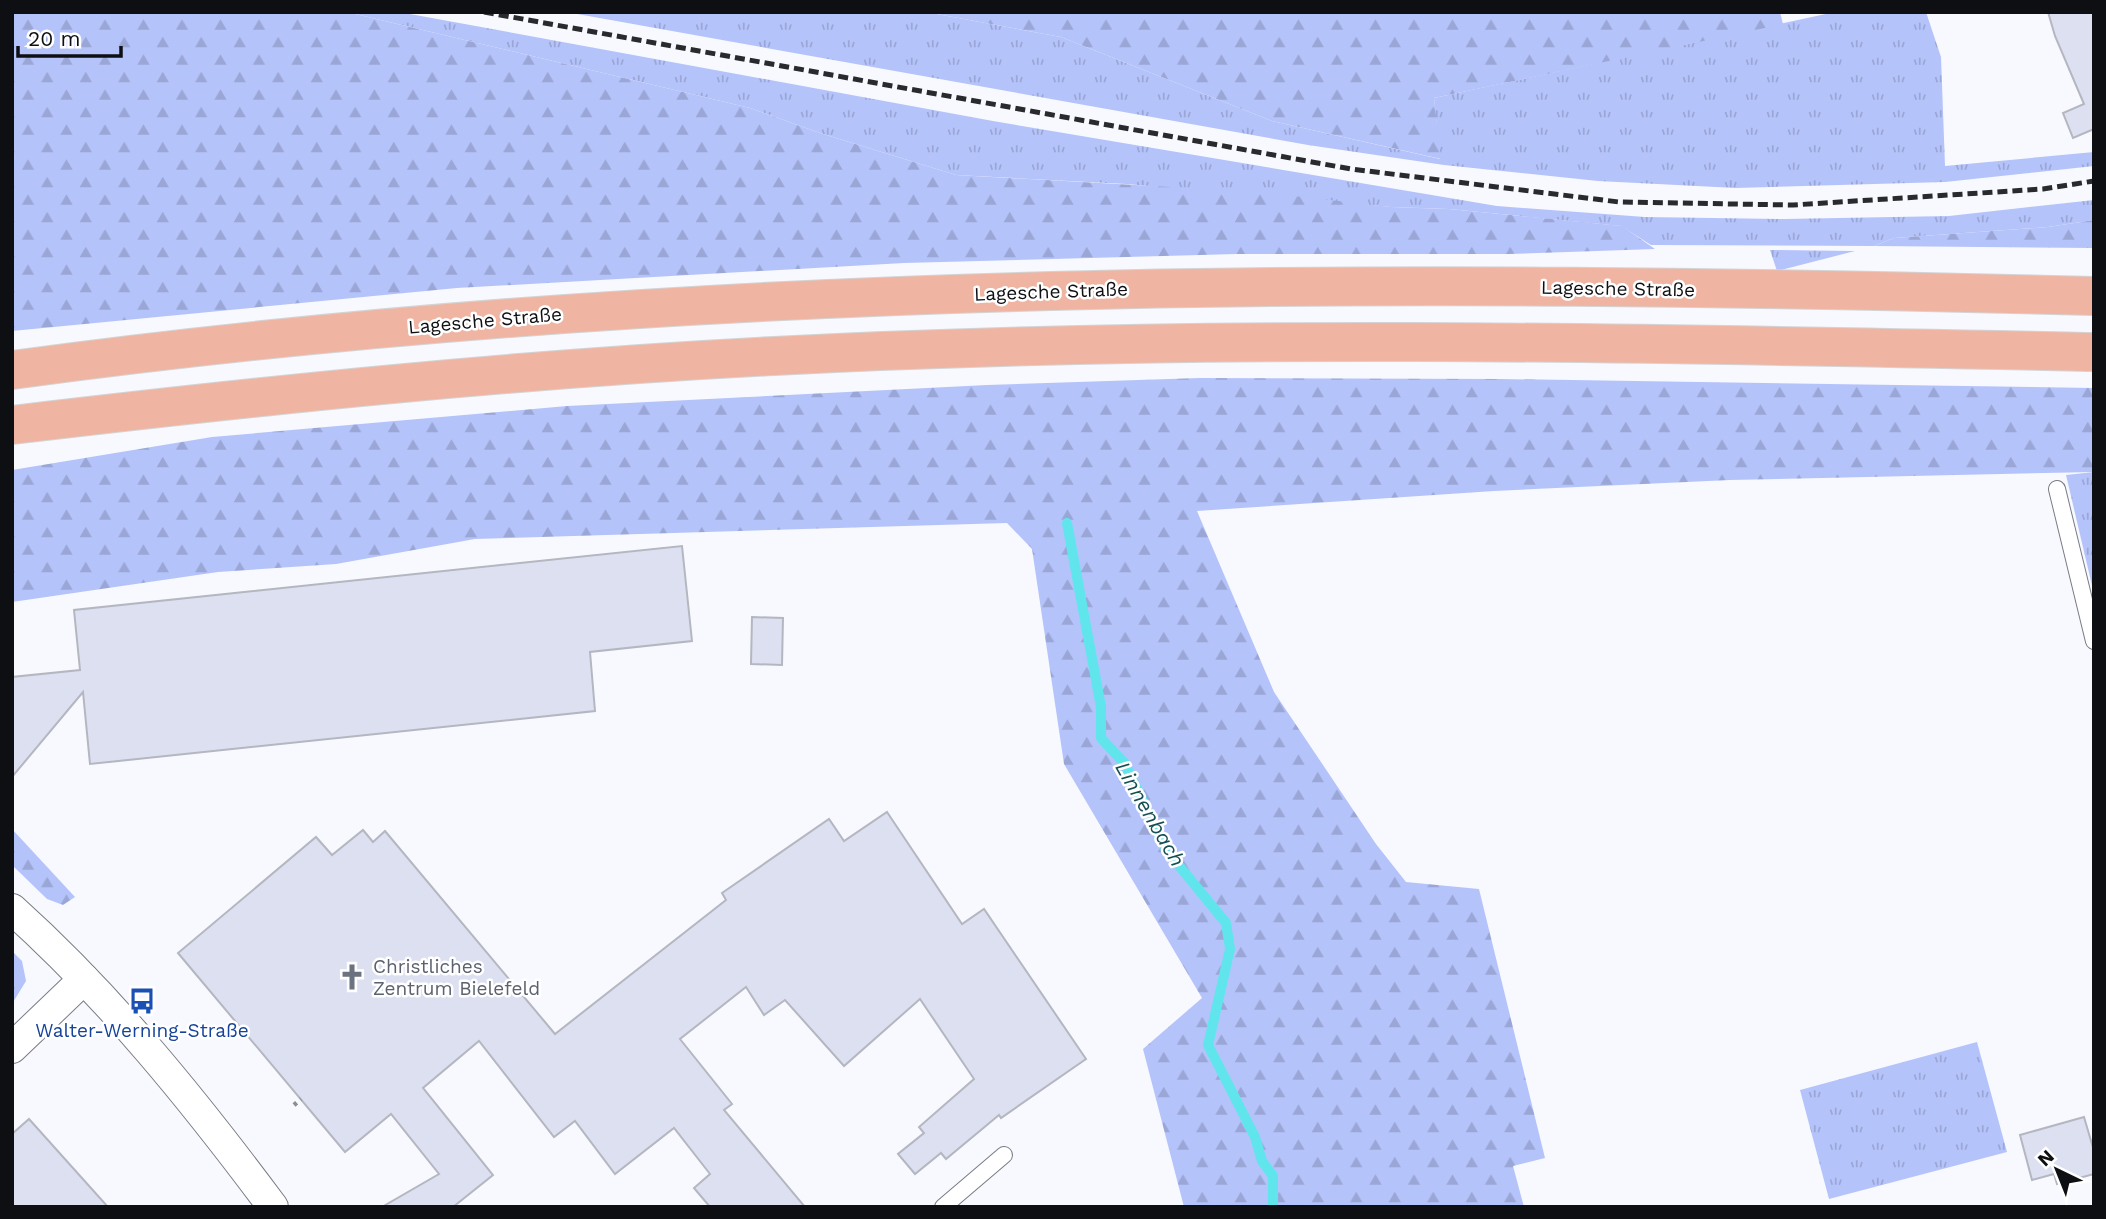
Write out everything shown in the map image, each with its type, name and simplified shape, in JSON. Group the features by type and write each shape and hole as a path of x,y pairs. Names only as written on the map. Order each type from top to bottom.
{"highway":[{"name":"Lagesche Straße","path":"12,370 309,334 571,312 858,296 1134,288 1492,286 2094,296"},
{"path":"12,425 506,374 789,355 1148,344 1710,344 2094,352"}],"street":[{"path":"12,909 84,979 161,1062 273,1207"},
{"path":"12,1048 84,979"}],"lane":[{"path":"2057,489 2094,641"},
{"path":"943,1207 1004,1155"}],"path":[{"path":"294,1105 300,1099"}],"green space":[{"path":"12,12 347,12 750,108 820,133 956,175 1259,192 1391,207 1449,209 1622,226 1655,249 1509,254 1237,254 904,263 457,288 12,331"},
{"path":"347,12 399,12 993,121 1497,206 1645,217 1784,219 1949,216 2094,200 2094,220 2048,227 1894,238 1874,246 1651,245 1621,226 1449,209 1391,207 1126,184 956,175 820,133 750,108"},
{"path":"566,12 926,12 1061,37 1272,121 1440,159 1434,98 1835,12 1926,12 1941,57 1945,166 2094,152 2094,166 1945,182 1736,188 1598,181 1444,165 1308,145"},
{"path":"926,12 1780,12 1783,24 1434,98 1441,159 1272,121 1061,37"},
{"path":"2094,220 2094,248 1874,246 1894,238 2048,227"},
{"path":"1770,250 1855,251 1777,271"},
{"path":"1200,378 1501,379 2094,388 2094,472 1730,480 1494,491 1197,511 1274,692 1376,844 1406,882 1479,889 1545,1158 1513,1166 1524,1207 1184,1207 1143,1049 1202,998 1064,764 1032,549 1007,523 475,539 336,564 218,572 12,602 12,470 212,437 567,406 987,385"},
{"path":"2094,472 2094,594 2066,475"},
{"path":"12,829 75,897 63,905 47,899 12,865"},
{"path":"12,951 22,961 26,981 12,1004"},
{"path":"1977,1042 2007,1152 1829,1199 1800,1090"}],"building":[{"path":"2048,12 2094,12 2094,129 2073,138 2063,113 2084,104 2055,36"},
{"path":"682,546 692,641 590,652 595,711 90,764 83,692 12,777 12,677 80,670 74,610"},
{"path":"752,617 783,618 782,665 751,664"},
{"path":"887,812 962,924 984,909 1086,1059 1001,1118 999,1115 946,1159 941,1153 915,1174 898,1154 924,1133 919,1127 974,1079 920,999 844,1066 785,1000 764,1015 746,987 680,1039 732,1104 724,1110 805,1207 710,1207 694,1188 710,1174 674,1128 615,1174 575,1121 554,1137 479,1041 423,1088 493,1175 453,1207 382,1207 439,1174 391,1114 345,1152 178,953 316,837 332,855 363,830 373,842 385,831 555,1034 726,900 722,893 829,819 844,841"},
{"path":"2084,1117 2094,1151 2094,1174 2057,1184 2054,1174 2032,1180 2020,1135"},
{"path":"29,1119 108,1207 12,1207 12,1134"}],"waterway":[{"name":"Linnenbach","path":"1067,523 1101,707 1101,738 1125,764 1167,851 1226,923 1230,949 1208,1045 1255,1137 1262,1161 1273,1176 1273,1207"}],"railway":[{"path":"484,12 1351,169 1619,202 1793,205 2043,189 2094,181"}],"place":[{"name":"Christliches Zentrum Bielefeld","path":"352,977"},
{"name":"Walter-Werning-Straße","path":"142,1001"}]}
